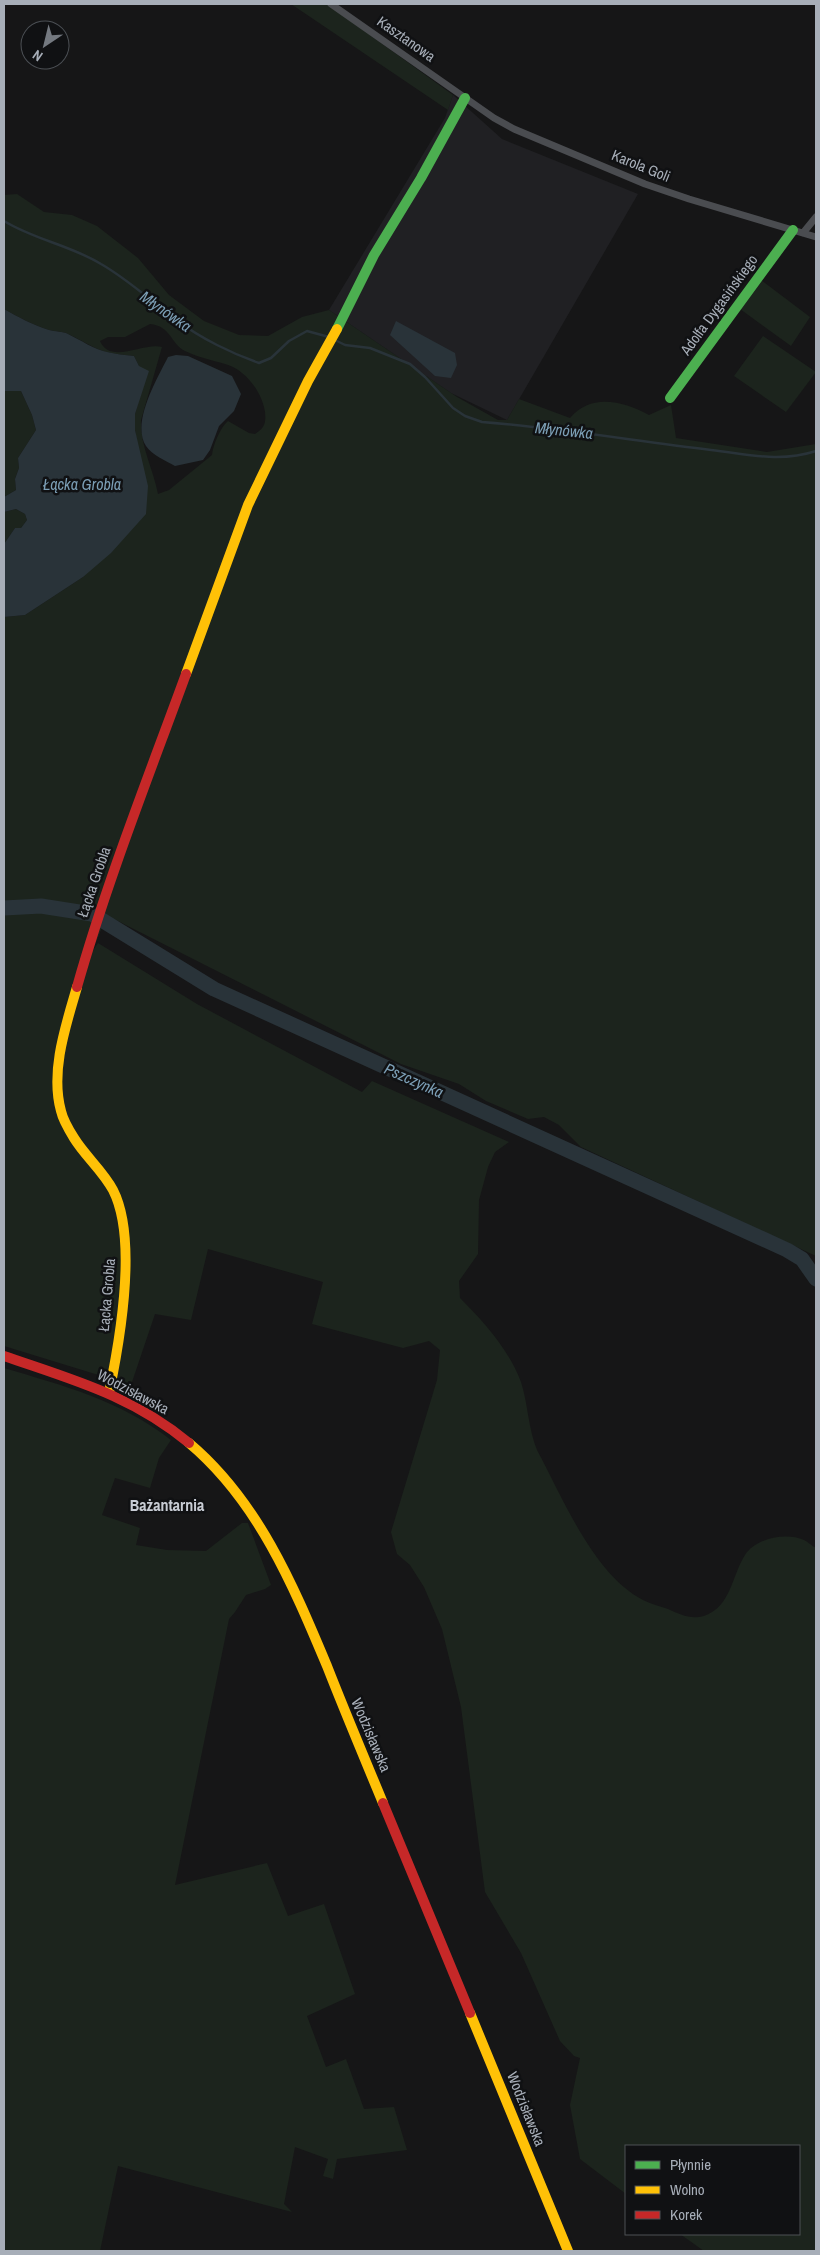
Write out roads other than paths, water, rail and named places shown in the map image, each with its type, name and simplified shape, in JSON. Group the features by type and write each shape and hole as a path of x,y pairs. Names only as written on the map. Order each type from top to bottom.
{"street":[{"name":"Kasztanowa","path":"331,4 465,98"},
{"name":"Karola Goli","path":"465,98 514,129 645,184 816,237"},
{"name":"Łącka Grobla","path":"109,1392 115,1365 127,1268 121,1217 113,1190 75,1139 61,1113 57,1093 59,1066 67,1021 88,947 122,848 248,505 302,392 374,255 421,178 465,98"},
{"name":"Adolfa Dygasińskiego","path":"670,398 798,231 816,217"},
{"name":"Wodzisławska","path":"4,1356 109,1392 156,1418 209,1462 242,1497 282,1561 568,2251"}],"water":[{"name":"Łącka Grobla","path":"4,309 37,326 51,331 66,333 102,351 134,356 139,366 149,371 135,414 135,430 148,486 146,514 111,553 83,577 25,615 4,617 4,544 15,528 21,528 27,520 25,514 16,509 4,512 4,497 16,490 15,479 19,468 18,458 36,430 32,415 21,391 4,391"},
{"path":"396,321 455,353 457,365 451,378 435,376 390,335"},
{"path":"176,355 188,356 232,376 241,394 234,411 219,426 210,450 203,460 175,466 159,458 146,446 142,436 142,425 147,401 158,377 168,357"}],"waterway":[{"name":"Młynówka","path":"4,221 16,228 89,257 121,277 196,333 238,355 259,363 271,358 289,341 307,331 329,337"},
{"name":"Młynówka","path":"335,340 345,345 370,348 410,364 425,377 453,408 465,416 482,422 764,456 802,455 816,451"},
{"name":"Pszczynka","path":"4,908 41,906 92,914 214,989 787,1250 802,1259 816,1279"}],"district":[{"name":"Bażantarnia","path":"167,1505"}]}
